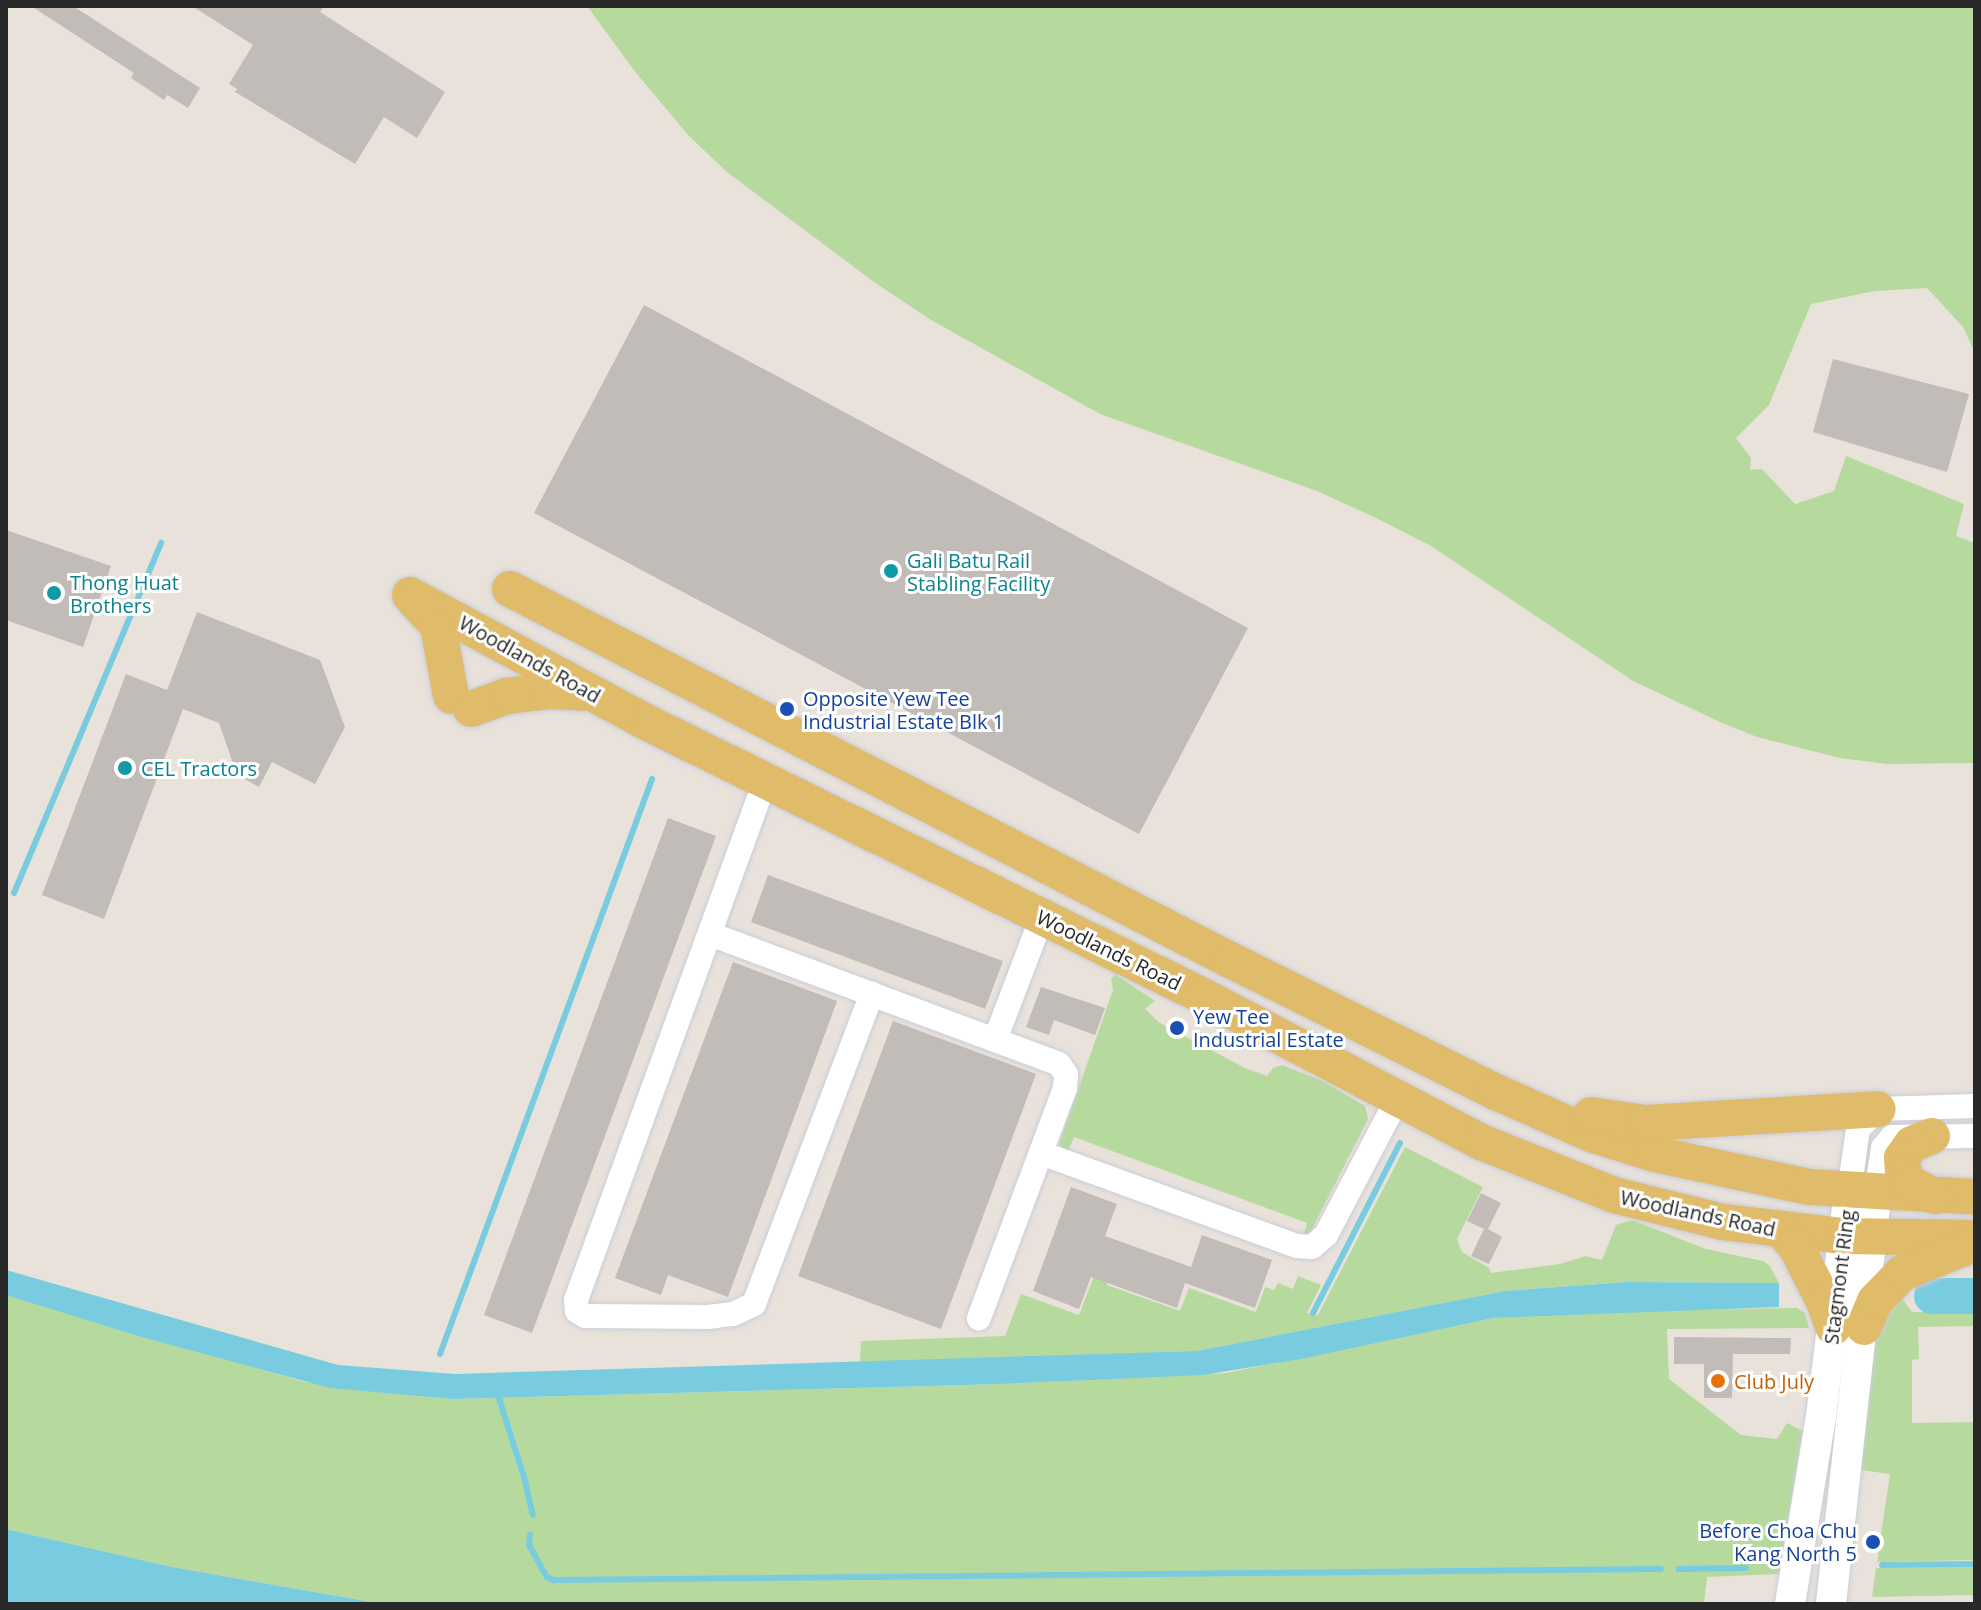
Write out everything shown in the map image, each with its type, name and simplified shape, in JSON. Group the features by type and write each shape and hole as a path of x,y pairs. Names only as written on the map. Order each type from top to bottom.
{"main road":[{"path":"510,589 1496,1092 1591,1134 1654,1154 1741,1174 1862,1193 1975,1197"},
{"name":"Woodlands Road","path":"593,694 549,691 461,702 438,626 410,595 650,724 1203,996 1481,1142 1614,1195 1723,1222 1857,1237 1975,1241"},
{"path":"650,724 637,694 638,684 650,676 679,677"},
{"path":"1496,1092 1612,1120 1645,1123 1878,1109"},
{"path":"1932,1136 1912,1144 1902,1158 1903,1173 1911,1184 1935,1196"},
{"path":"1723,1222 1784,1253 1809,1274"},
{"path":"1782,1231 1795,1245 1809,1274 1848,1327 1902,1273 1975,1241"}],"street":[{"path":"765,781 576,1300 577,1311 585,1316 708,1317 733,1314 754,1304 872,994"},
{"path":"995,1040 1042,917"},
{"path":"710,934 1059,1064 1066,1074 1065,1088 979,1318"},
{"path":"1041,1153 1297,1246 1312,1247 1326,1235 1397,1100"},
{"path":"1862,1193 1858,1129 1878,1109 1975,1106"},
{"path":"1862,1193 1883,1148 1892,1137 1975,1136"},
{"name":"Stagmont Ring","path":"1831,1601 1848,1327 1862,1193"},
{"name":"Stagmont Ring","path":"1791,1601 1848,1327"}],"green space":[{"path":"587,6 1975,6 1975,353 1963,327 1927,288 1875,291 1811,304 1769,405 1736,438 1751,458 1750,470 1762,469 1795,504 1834,491 1846,456 1964,504 1956,536 1975,543 1975,763 1887,764 1840,758 1757,737 1633,681 1431,546 1376,518 1317,491 1100,414 931,320 874,282 727,172 689,136 636,73"},
{"path":"1115,974 1155,1001 1145,1009 1160,1023 1245,1068 1267,1076 1273,1068 1282,1065 1323,1081 1365,1106 1368,1119 1310,1233 1303,1237 1307,1223 1074,1137 1068,1151 1061,1148 1059,1144 1113,990 1111,980"},
{"path":"1405,1147 1483,1187 1457,1239 1462,1252 1489,1268 1491,1273 1560,1264 1586,1256 1602,1260 1616,1225 1632,1220 1706,1249 1763,1261 1770,1266 1779,1283 1627,1282 1505,1291 1198,1351 860,1363 861,1341 1005,1336 1021,1294 1079,1315 1099,1263 1113,1268 1107,1285 1180,1311 1189,1288 1256,1312 1265,1287 1274,1290 1278,1283 1293,1289 1298,1276 1321,1285 1307,1313 1318,1315"},
{"path":"1895,1289 1912,1312 1930,1312 1931,1304 1975,1304 1975,1326 1918,1327 1919,1359 1912,1360 1912,1423 1975,1422 1975,1560 1877,1562 1890,1474 1861,1470 1871,1332"},
{"path":"6,1295 305,1382 453,1399 1001,1384 1226,1373 1493,1318 1578,1312 1797,1308 1805,1313 1809,1328 1667,1329 1669,1379 1741,1435 1777,1439 1787,1423 1803,1431 1779,1574 1707,1577 1704,1604 383,1604 172,1567 6,1529"},
{"path":"1975,1567 1975,1595 1872,1597 1876,1568"}],"water":[{"path":"6,1270 338,1365 455,1374 1197,1351 1505,1291 1627,1282 1779,1283 1779,1307 1493,1318 1301,1359 1203,1375 1001,1384 453,1399 330,1388 138,1336 6,1295"},
{"path":"6,1529 172,1567 383,1604 6,1604"}],"building":[{"path":"31,6 73,6 200,88 188,108 167,95 164,100 131,78 134,73"},
{"path":"192,6 324,6 320,12 445,92 417,138 384,117 355,164 235,92 237,89 229,84 253,45"},
{"name":"Gali Batu Rail Stabling Facility","path":"644,305 1248,628 1139,834 534,513"},
{"path":"1833,359 1969,394 1947,472 1813,432"},
{"name":"Thong Huat Brothers","path":"6,530 111,566 83,647 6,620"},
{"name":"CEL Tractors","path":"197,612 320,660 345,727 315,784 272,762 259,787 237,775 219,723 183,709 104,919 42,895 126,674 167,690"},
{"path":"668,818 716,836 532,1333 484,1315"},
{"path":"768,875 1003,961 985,1009 751,922"},
{"path":"733,962 837,1001 728,1297 668,1275 661,1295 615,1278"},
{"path":"1041,987 1105,1008 1095,1035 1054,1020 1049,1035 1026,1027"},
{"path":"893,1021 1036,1074 941,1329 798,1276"},
{"path":"1071,1187 1117,1204 1105,1236 1191,1267 1202,1235 1272,1260 1255,1308 1185,1283 1177,1308 1091,1277 1079,1309 1033,1291"},
{"path":"1481,1193 1501,1203 1488,1229 1502,1237 1489,1264 1471,1256 1484,1229 1467,1221"},
{"name":"Club July","path":"1674,1337 1791,1338 1790,1354 1733,1354 1732,1398 1704,1398 1704,1364 1674,1364"}],"waterway":[{"path":"14,893 161,543"},
{"path":"440,1354 652,779"},
{"path":"1313,1313 1400,1143"},
{"path":"1932,1296 1975,1296"},
{"path":"497,1392 533,1515"},
{"path":"530,1535 529,1545 547,1577 554,1580 1661,1569"},
{"path":"1882,1565 1975,1564"},
{"path":"1679,1569 1746,1568"}],"place":[{"name":"Gali Batu Rail Stabling Facility","path":"891,571"},
{"name":"Thong Huat Brothers","path":"54,593"},
{"name":"Opposite Yew Tee Industrial Estate Blk 1","path":"787,709"},
{"name":"CEL Tractors","path":"125,768"},
{"name":"Yew Tee Industrial Estate","path":"1177,1028"},
{"name":"Club July","path":"1718,1381"},
{"name":"Before Choa Chu Kang North 5","path":"1873,1542"}]}
